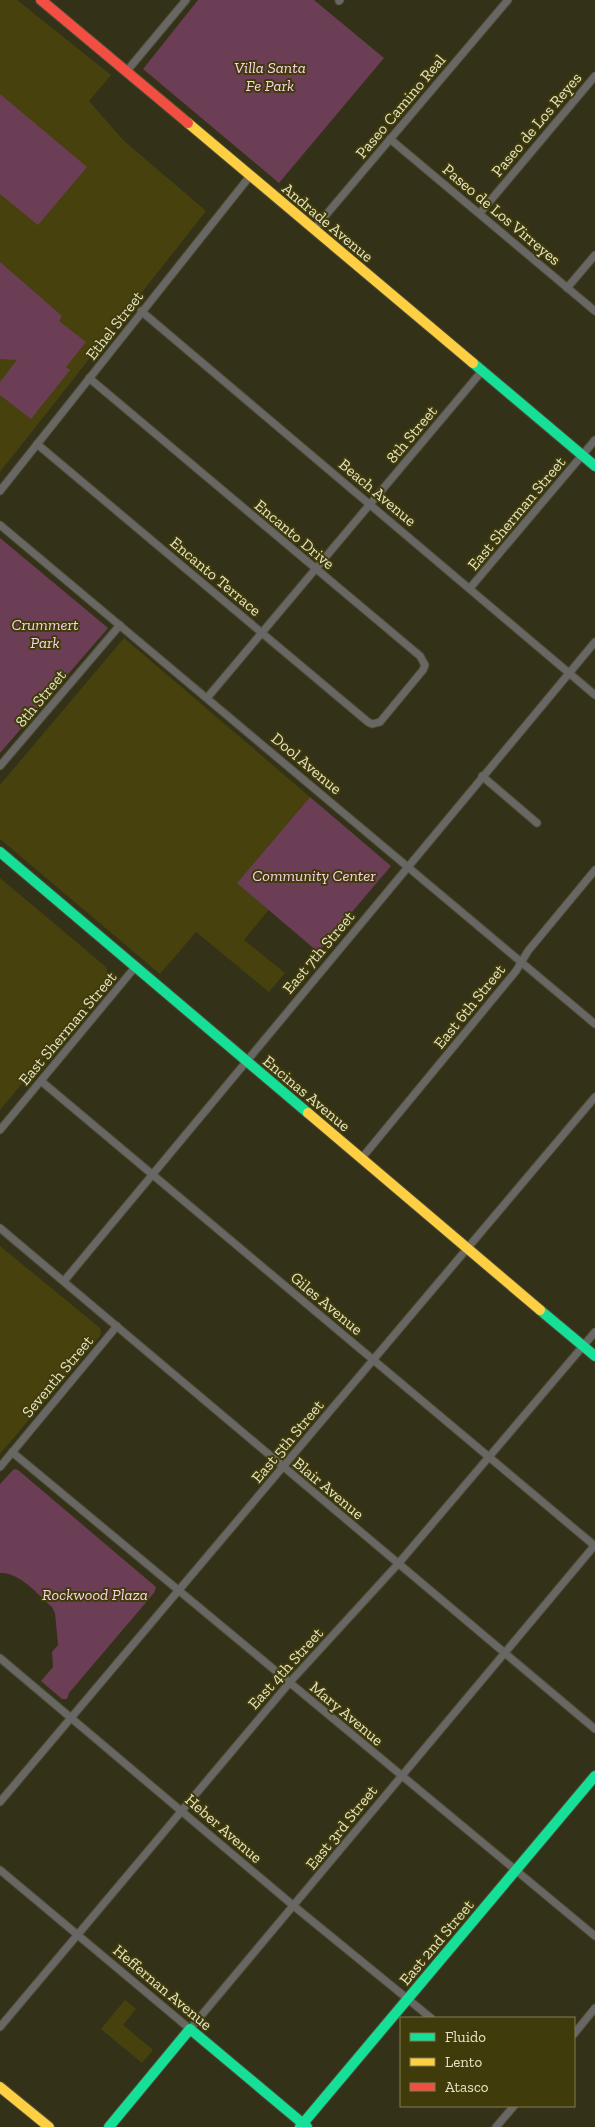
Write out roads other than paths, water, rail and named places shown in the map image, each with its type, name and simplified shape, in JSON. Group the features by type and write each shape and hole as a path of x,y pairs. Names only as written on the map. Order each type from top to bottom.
{"street":[{"name":"Andrade Avenue","path":"41,0 595,466"},
{"path":"126,72 186,0"},
{"name":"Paseo Camino Real","path":"314,230 508,0"},
{"name":"Paseo de Los Reyes","path":"480,213 595,76"},
{"name":"Paseo de Los Virreyes","path":"390,139 595,311"},
{"name":"Ethel Street","path":"0,491 250,176"},
{"path":"568,288 595,255"},
{"name":"Beach Avenue","path":"142,311 595,695"},
{"name":"8th Street","path":"207,698 482,371"},
{"name":"Encanto Drive","path":"89,378 420,656 425,665 423,670 380,722"},
{"name":"East Sherman Street","path":"470,588 595,440"},
{"name":"Encanto Terrace","path":"37,444 368,722 372,724 380,722"},
{"name":"Dool Avenue","path":"0,525 595,1024"},
{"name":"8th Street","path":"0,766 120,625"},
{"name":"East 7th Street","path":"64,1281 595,642"},
{"path":"482,776 538,824"},
{"name":"Encinas Avenue","path":"0,852 595,1356"},
{"name":"East 6th Street","path":"361,1159 516,971 528,951 595,870"},
{"name":"East Sherman Street","path":"0,1130 136,966"},
{"name":"Giles Avenue","path":"41,1081 595,1545"},
{"name":"East 5th Street","path":"0,1802 178,1590 284,1468 595,1097"},
{"name":"Blair Avenue","path":"0,1228 595,1729"},
{"name":"Seventh Street","path":"0,1467 117,1326"},
{"name":"East 4th Street","path":"0,2027 181,1809 290,1682 398,1564 595,1332"},
{"name":"Mary Avenue","path":"12,1452 595,1936"},
{"name":"East 3rd Street","path":"109,2127 595,1545"},
{"name":"Heber Avenue","path":"0,1658 294,1906 430,2017"},
{"name":"East 2nd Street","path":"304,2126 595,1776"},
{"name":"Heffernan Avenue","path":"0,1870 304,2126"},
{"path":"575,2033 595,2008"},
{"path":"0,2087 49,2127"},
{"path":"496,2127 513,2107"}],"park label":[{"name":"Villa Santa Fe Park","path":"270,76"},
{"name":"Crummert Park","path":"45,633"},
{"name":"Community Center","path":"314,875"},
{"name":"Rockwood Plaza","path":"95,1594"}]}
